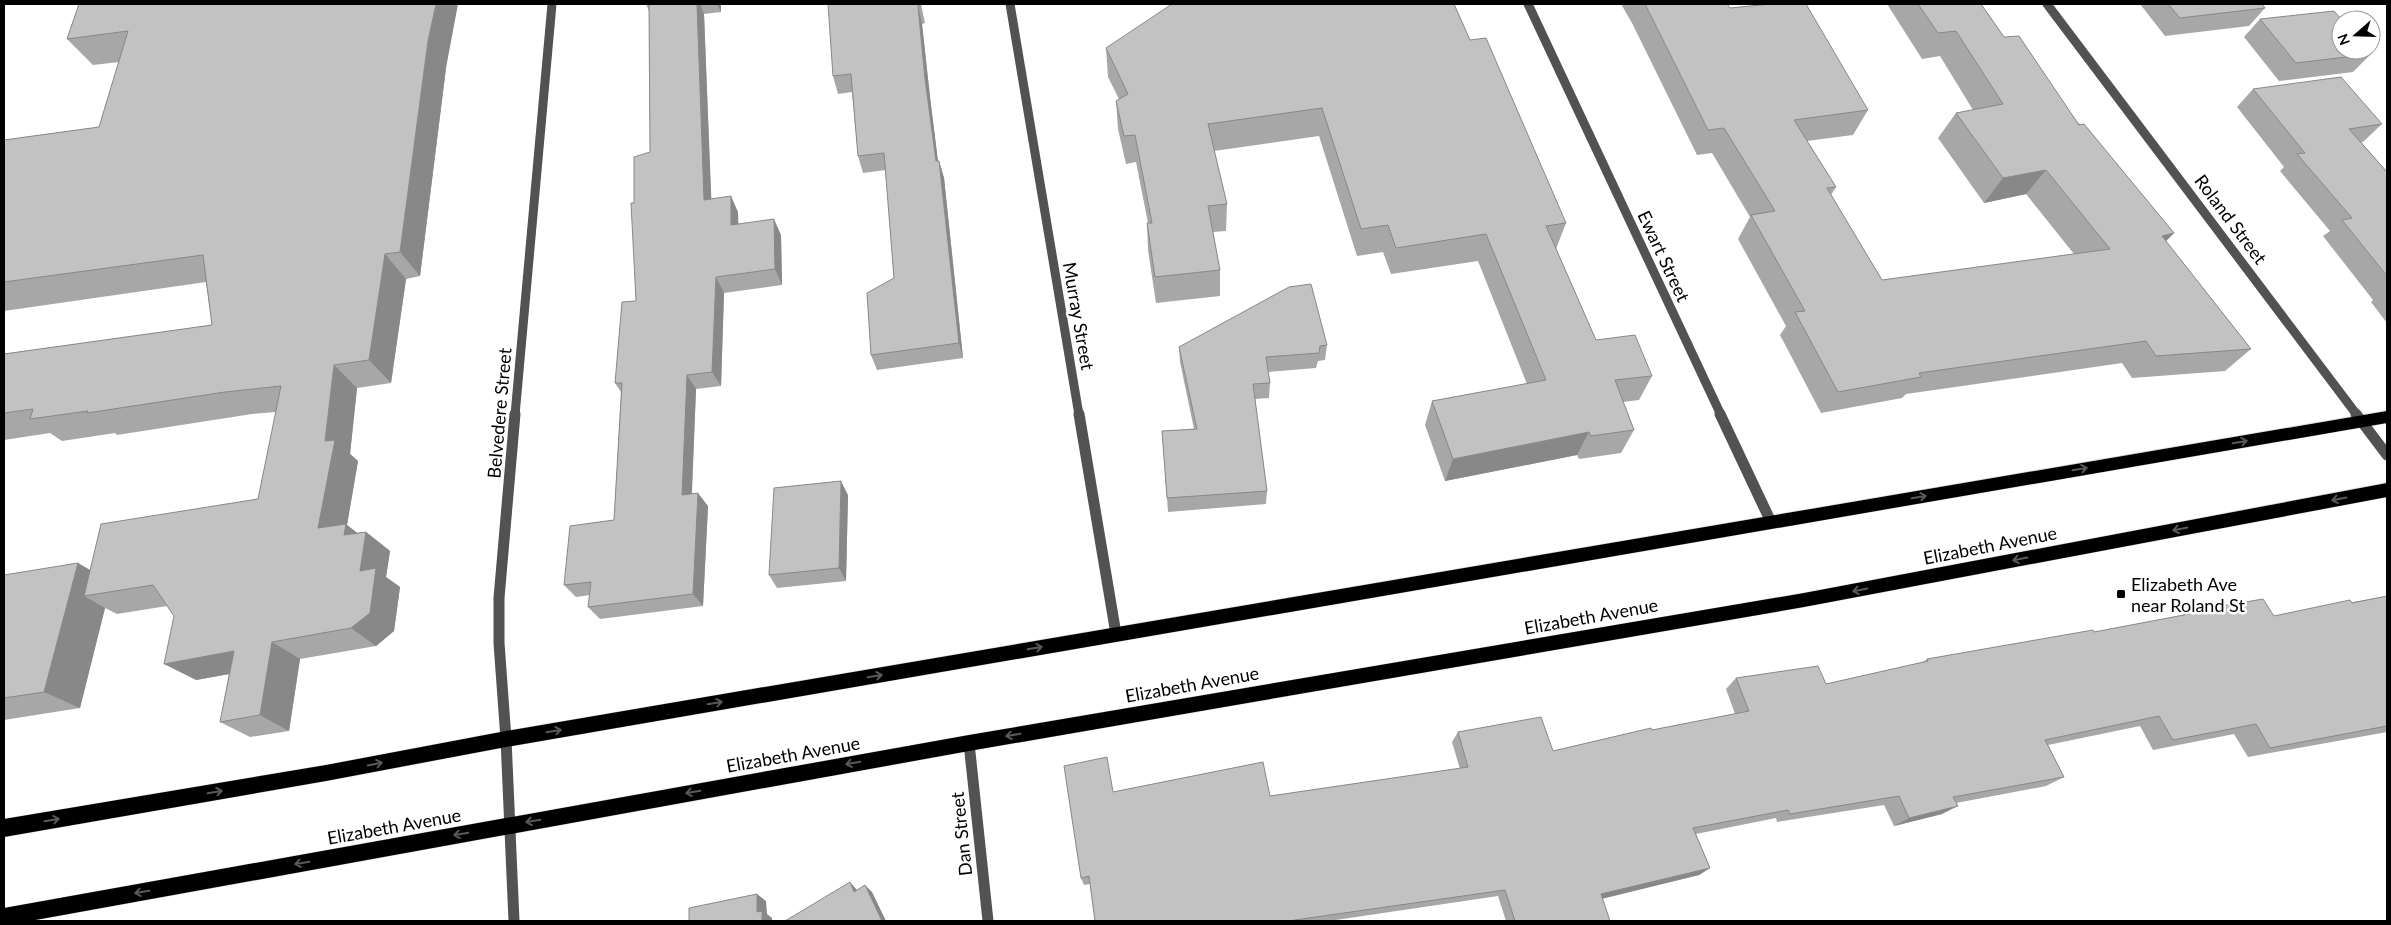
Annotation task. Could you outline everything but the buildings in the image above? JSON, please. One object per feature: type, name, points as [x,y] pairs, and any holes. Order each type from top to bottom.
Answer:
[{"type":"highway","points":[[4,828],[326,773],[506,739],[2387,417]]},
{"type":"highway","name":"Elizabeth Avenue","points":[[4,918],[969,743],[1795,602],[2387,490]]},
{"type":"street","name":"Belvedere Street","points":[[514,921],[506,739],[498,644],[499,598],[552,4]]},
{"type":"street","name":"Murray Street","points":[[1010,4],[1116,634]]},
{"type":"street","name":"Ewart Street","points":[[1528,4],[1771,522]]},
{"type":"street","name":"Roland Street","points":[[2047,4],[2387,455]]},
{"type":"street","name":"Dan Street","points":[[969,743],[988,921]]},
{"type":"place","name":"Elizabeth Ave near Roland St","points":[[2121,594]]}]
